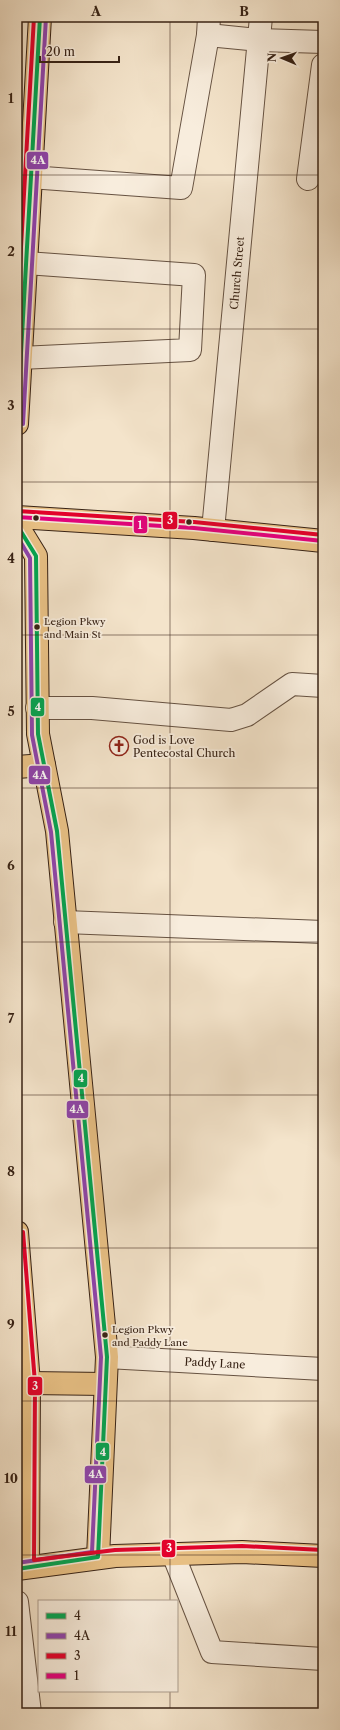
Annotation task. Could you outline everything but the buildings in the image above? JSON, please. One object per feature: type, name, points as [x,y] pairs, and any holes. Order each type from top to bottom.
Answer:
[{"type":"main road","points":[[17,424],[40,17]]},
{"type":"main road","points":[[17,517],[213,530],[323,541]]},
{"type":"main road","points":[[17,525],[36,556],[38,734],[57,831],[107,1357],[98,1557]]},
{"type":"main road","points":[[17,767],[44,765]]},
{"type":"main road","points":[[17,1232],[29,1383],[22,1568],[98,1557],[173,1554],[242,1552],[323,1556]]},
{"type":"main road","points":[[29,1383],[105,1384]]},
{"type":"street","name":"Church Street","points":[[213,530],[261,17]]},
{"type":"street","points":[[30,177],[181,188],[208,26],[259,40],[323,42]]},
{"type":"street","points":[[308,179],[323,65]]},
{"type":"street","points":[[20,358],[190,350],[194,275],[26,263]]},
{"type":"street","points":[[37,708],[92,708],[231,720],[246,715],[292,684],[323,686]]},
{"type":"street","points":[[65,922],[323,932]]},
{"type":"street","name":"Paddy Lane","points":[[107,1357],[323,1369]]},
{"type":"street","points":[[173,1554],[212,1652],[323,1659]]},
{"type":"street","points":[[17,1602],[19,1633],[30,1713]]},
{"type":"transit line","name":"3","points":[[17,318],[34,17]]},
{"type":"transit line","name":"4","points":[[17,424],[40,17]]},
{"type":"transit line","name":"4A","points":[[23,424],[46,17]]},
{"type":"transit line","name":"3","points":[[17,511],[194,522],[323,535]]},
{"type":"transit line","name":"1","points":[[17,517],[194,528],[323,541]]},
{"type":"transit line","name":"4","points":[[17,525],[36,556],[38,734],[57,831],[107,1357],[98,1557],[17,1569]]},
{"type":"transit line","name":"4A","points":[[17,536],[30,558],[32,735],[51,832],[101,1357],[92,1552],[17,1563]]},
{"type":"transit line","name":"3","points":[[23,1232],[35,1383],[34,1560],[115,1550],[242,1546],[323,1550]]},
{"type":"place","name":"Legion Pkwy and Main St","points":[[37,627]]},
{"type":"place","name":"God is Love Pentecostal Church","points":[[119,746]]},
{"type":"place","name":"Legion Pkwy and Paddy Lane","points":[[105,1335]]}]
